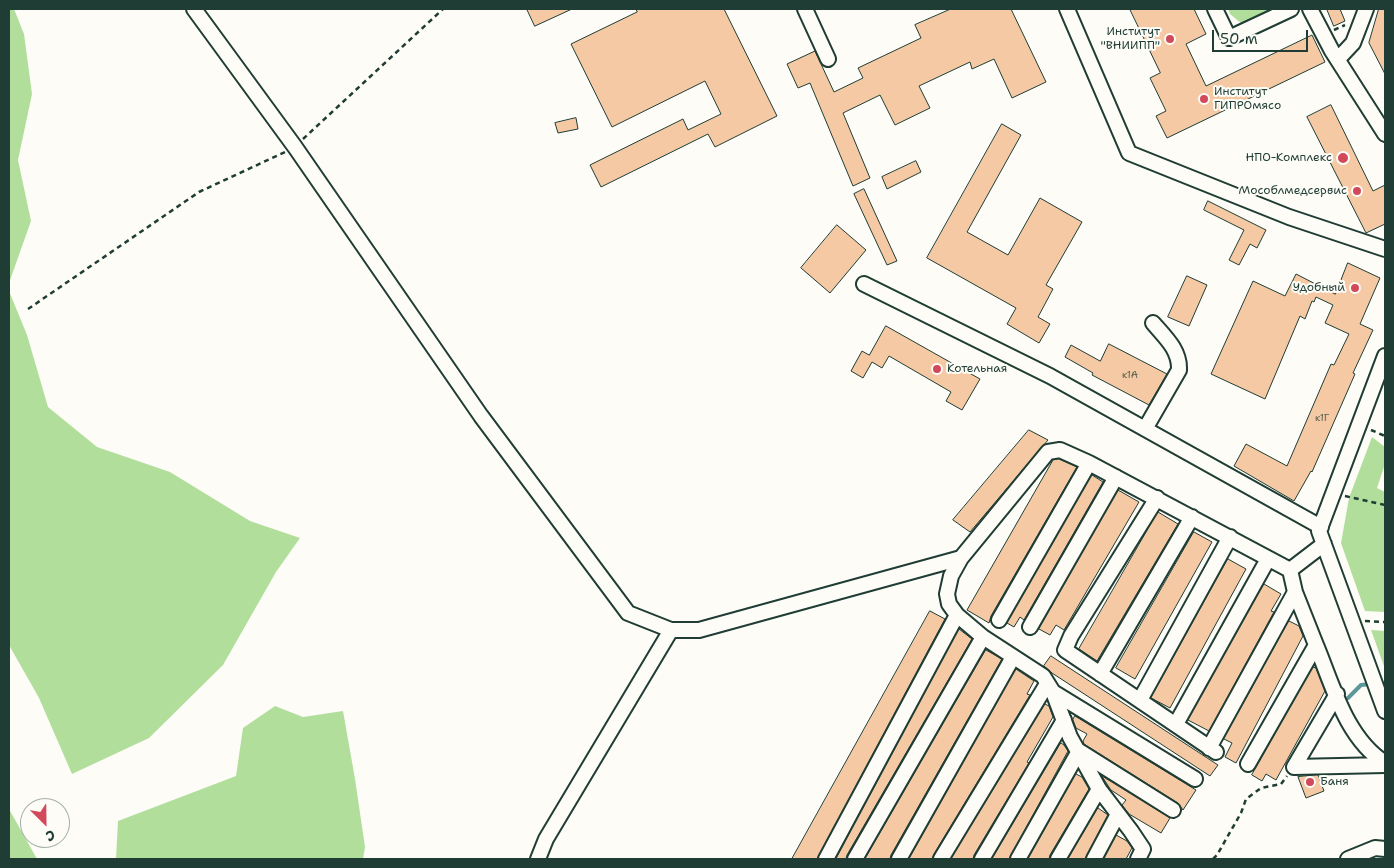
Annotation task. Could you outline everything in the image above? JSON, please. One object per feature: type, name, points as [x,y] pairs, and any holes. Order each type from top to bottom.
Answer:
[{"type":"street","points":[[194,9],[295,147],[481,416],[628,613],[671,630],[700,630],[961,558]]},
{"type":"street","points":[[806,9],[828,59]]},
{"type":"street","points":[[1067,9],[1129,153],[1289,217],[1385,249]]},
{"type":"street","points":[[1215,9],[1229,38],[1291,9]]},
{"type":"street","points":[[1310,9],[1323,34],[1385,134]]},
{"type":"street","points":[[1338,59],[1353,43],[1363,14]]},
{"type":"street","points":[[864,284],[1050,376],[1145,429],[1322,534],[1351,620],[1385,711]]},
{"type":"street","points":[[1145,429],[1179,370],[1180,360],[1176,351],[1153,323]]},
{"type":"street","points":[[1290,570],[1322,534],[1333,494],[1385,356]]},
{"type":"street","points":[[1138,859],[1143,850],[1099,789],[1070,737],[1050,688],[1043,676],[983,637],[957,615],[949,604],[947,594],[951,576],[961,558],[1048,452],[1060,450],[1157,498],[1290,570]]},
{"type":"street","points":[[999,620],[1089,463]]},
{"type":"street","points":[[1030,627],[1116,477]]},
{"type":"street","points":[[1157,498],[1065,650],[1212,750],[1295,592]]},
{"type":"street","points":[[1100,674],[1192,517]]},
{"type":"street","points":[[1140,700],[1230,538]]},
{"type":"street","points":[[1176,724],[1268,559]]},
{"type":"street","points":[[1290,570],[1295,592],[1346,720],[1374,756],[1385,764]]},
{"type":"street","points":[[826,859],[957,615]]},
{"type":"street","points":[[538,859],[546,839],[671,630]]},
{"type":"street","points":[[855,859],[983,637]]},
{"type":"street","points":[[1248,764],[1316,645]]},
{"type":"street","points":[[899,859],[1014,657]]},
{"type":"street","points":[[1050,688],[1195,778]]},
{"type":"street","points":[[941,859],[1050,688]]},
{"type":"street","points":[[1294,767],[1337,694]]},
{"type":"street","points":[[982,859],[1064,720]]},
{"type":"street","points":[[1079,751],[1174,810]]},
{"type":"street","points":[[1018,859],[1079,751]]},
{"type":"street","points":[[1294,767],[1385,764]]},
{"type":"street","points":[[1058,859],[1099,789]]},
{"type":"street","points":[[1094,859],[1118,814]]},
{"type":"street","points":[[1348,859],[1375,848],[1385,850]]},
{"type":"path","points":[[28,309],[199,192],[295,147],[443,9]]},
{"type":"path","points":[[1323,34],[1363,14]]},
{"type":"path","points":[[1333,494],[1385,505]]},
{"type":"path","points":[[1351,620],[1385,622]]},
{"type":"path","points":[[1213,859],[1241,813],[1246,800],[1261,788],[1281,784],[1294,767]]},
{"type":"green space","points":[[9,9],[14,9],[24,34],[32,94],[18,160],[31,221],[9,283]]},
{"type":"green space","points":[[1228,9],[1275,9],[1242,24],[1230,14]]},
{"type":"green space","points":[[9,291],[27,335],[48,407],[97,447],[170,472],[250,521],[300,538],[276,572],[223,665],[149,738],[72,774],[39,698],[9,645]]},
{"type":"green space","points":[[1372,437],[1385,447],[1385,464],[1377,488],[1385,492],[1385,612],[1365,611],[1341,543],[1349,498]]},
{"type":"green space","points":[[1371,630],[1385,631],[1385,669]]},
{"type":"green space","points":[[275,706],[303,717],[343,711],[365,847],[363,859],[116,859],[118,821],[236,776],[243,728]]},
{"type":"green space","points":[[9,809],[20,829],[20,848],[31,848],[37,859],[9,859]]},
{"type":"building","points":[[527,9],[572,9],[535,26]]},
{"type":"building","points":[[636,9],[724,9],[777,116],[715,147],[708,134],[601,187],[590,165],[683,119],[688,130],[721,114],[705,81],[612,127],[571,44],[637,12]]},
{"type":"building","points":[[951,9],[1011,9],[1046,82],[1012,98],[994,59],[972,69],[970,62],[919,86],[930,108],[895,125],[880,95],[843,113],[870,178],[853,186],[810,83],[798,88],[787,64],[815,51],[834,92],[863,78],[858,68],[921,38],[915,25]]},
{"type":"building","name":"Институт ГИПРОмясо","points":[[1130,9],[1194,9],[1206,34],[1186,44],[1206,86],[1312,35],[1325,62],[1167,138],[1156,116],[1166,111],[1150,78],[1160,73]]},
{"type":"building","points":[[1327,9],[1340,9],[1345,21],[1334,26]]},
{"type":"building","points":[[1379,9],[1385,9],[1385,74],[1369,43]]},
{"type":"building","points":[[1331,105],[1373,191],[1385,185],[1385,224],[1366,233],[1307,117]]},
{"type":"building","points":[[576,118],[578,129],[558,133],[555,123]]},
{"type":"building","points":[[1002,124],[1021,135],[967,232],[1008,255],[1040,198],[1082,222],[1046,285],[1053,289],[1038,317],[1050,324],[1039,343],[1007,324],[1016,308],[927,258]]},
{"type":"building","points":[[916,161],[921,172],[887,189],[882,177]]},
{"type":"building","points":[[864,189],[897,261],[887,265],[854,194]]},
{"type":"building","points":[[1208,201],[1266,230],[1257,248],[1250,244],[1239,265],[1229,260],[1244,230],[1204,210]]},
{"type":"building","points":[[837,225],[866,250],[830,293],[801,268]]},
{"type":"building","points":[[1348,263],[1380,278],[1360,324],[1373,330],[1312,472],[1294,501],[1234,466],[1246,444],[1287,466],[1331,364],[1334,365],[1349,334],[1325,323],[1333,305],[1316,297],[1314,302],[1312,301],[1305,319],[1300,316],[1265,399],[1211,374],[1253,281],[1285,296],[1296,274],[1335,294]]},
{"type":"building","points":[[1187,276],[1207,285],[1189,326],[1168,317]]},
{"type":"building","name":"Котельная","points":[[886,326],[980,379],[962,410],[946,401],[951,392],[889,356],[882,368],[872,362],[863,378],[851,371],[862,351],[869,355]]},
{"type":"building","points":[[1109,344],[1167,374],[1149,405],[1092,375],[1093,373],[1065,357],[1071,345],[1100,361]]},
{"type":"building","points":[[1029,430],[1048,440],[970,532],[953,520]]},
{"type":"building","points":[[1059,459],[1077,467],[991,616],[989,623],[967,610],[1053,460]]},
{"type":"building","points":[[1092,475],[1103,482],[1024,620],[1020,617],[1014,627],[1007,623]]},
{"type":"building","points":[[1118,490],[1139,502],[1064,630],[1056,625],[1050,635],[1039,629]]},
{"type":"building","points":[[1158,512],[1178,524],[1097,661],[1079,649]]},
{"type":"building","points":[[1194,532],[1212,542],[1135,679],[1116,668]]},
{"type":"building","points":[[1228,559],[1246,569],[1170,708],[1151,698]]},
{"type":"building","points":[[1264,584],[1281,594],[1271,611],[1274,612],[1209,731],[1188,720]]},
{"type":"building","points":[[930,611],[945,619],[817,859],[792,859]]},
{"type":"building","points":[[1289,621],[1299,626],[1303,636],[1236,763],[1225,757],[1232,743],[1224,739]]},
{"type":"building","points":[[959,629],[972,639],[846,859],[836,859]]},
{"type":"building","points":[[986,650],[1002,659],[890,859],[865,859]]},
{"type":"building","points":[[1051,656],[1218,765],[1210,776],[1052,673],[1044,666]]},
{"type":"building","points":[[1313,667],[1316,668],[1325,691],[1276,780],[1266,774],[1262,781],[1252,775]]},
{"type":"building","points":[[1016,669],[1034,681],[1027,694],[1030,695],[932,859],[909,859]]},
{"type":"building","points":[[1045,704],[1049,706],[1053,717],[1027,762],[1029,763],[973,859],[951,859]]},
{"type":"building","points":[[1075,716],[1196,790],[1183,810],[1178,803],[1084,744],[1083,741],[1087,734],[1076,728],[1073,720]]},
{"type":"building","points":[[1061,743],[1068,751],[1009,859],[992,859]]},
{"type":"building","points":[[1076,774],[1082,777],[1089,789],[1049,859],[1028,859]]},
{"type":"building","name":"Баня","points":[[1318,775],[1324,791],[1306,798],[1298,777]]},
{"type":"building","points":[[1102,776],[1170,818],[1161,833],[1129,814],[1122,805],[1126,800],[1111,790]]},
{"type":"building","points":[[1098,808],[1108,815],[1085,859],[1068,859]]},
{"type":"building","points":[[1116,835],[1127,841],[1132,848],[1126,859],[1104,859]]},
{"type":"waterway","points":[[1348,698],[1361,685],[1371,684]]},
{"type":"place","name":"Институт \"ВНИИПП\"","points":[[1170,39]]},
{"type":"place","name":"Институт ГИПРОмясо","points":[[1204,99]]},
{"type":"place","name":"НПО-Комплекс","points":[[1343,158]]},
{"type":"place","name":"Мособлмедсервис","points":[[1357,191]]},
{"type":"place","name":"Удобный","points":[[1355,288]]},
{"type":"place","name":"Котельная","points":[[937,369]]},
{"type":"place","name":"Баня","points":[[1310,782]]}]
